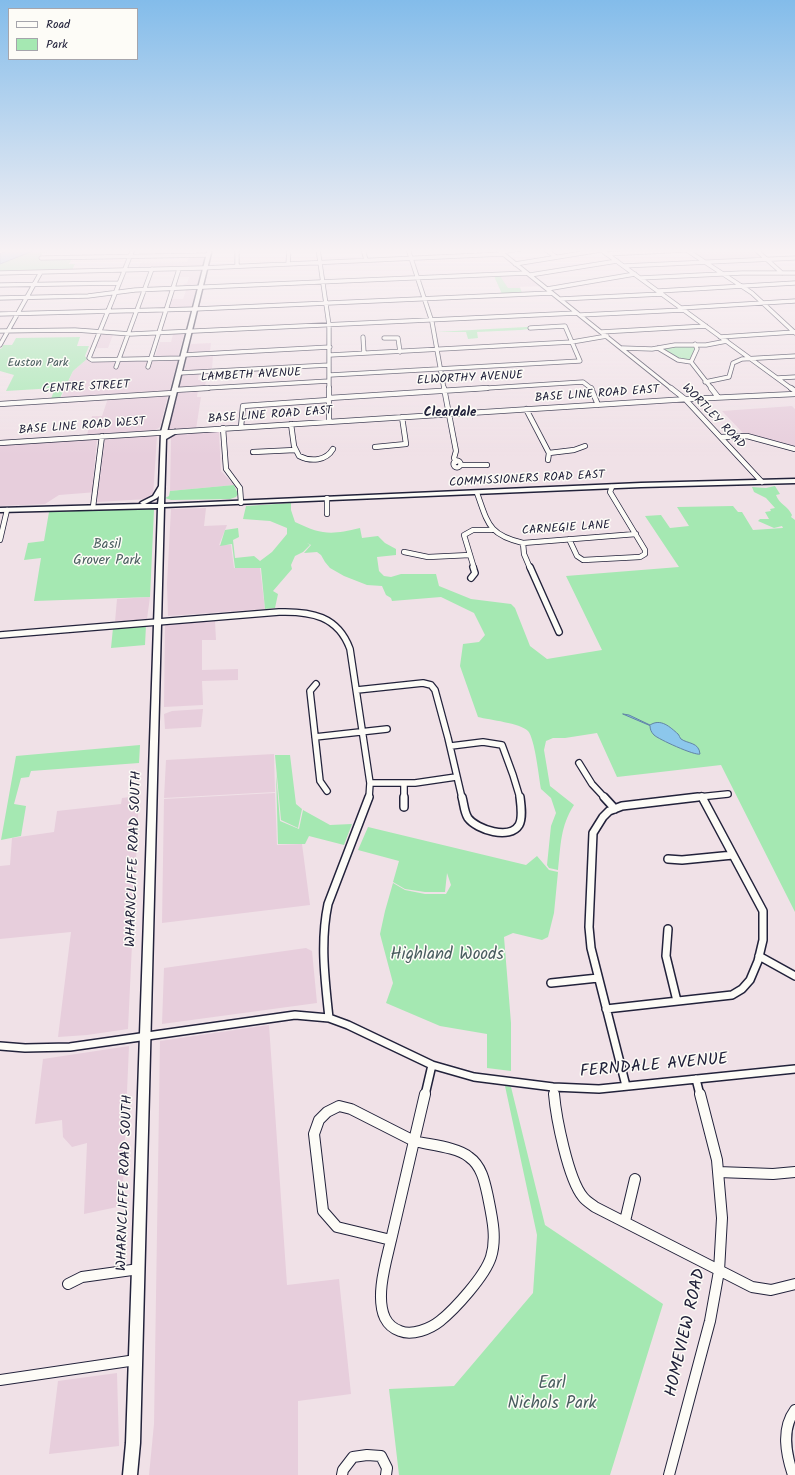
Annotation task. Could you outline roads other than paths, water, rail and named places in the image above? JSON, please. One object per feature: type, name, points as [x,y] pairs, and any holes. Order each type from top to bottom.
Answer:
[{"type":"main road","name":"WHARNCLIFFE ROAD SOUTH","points":[[130,1475],[134,1443],[157,622],[164,435],[193,318]]},
{"type":"main road","points":[[164,435],[175,432]]},
{"type":"main road","name":"COMMISSIONERS ROAD EAST","points":[[161,504],[477,494],[795,481]]},
{"type":"main road","points":[[144,503],[155,497],[162,486]]},
{"type":"main road","points":[[133,505],[144,503],[161,504]]},
{"type":"main road","points":[[3,510],[161,504]]},
{"type":"street","points":[[0,345],[16,318]]},
{"type":"street","points":[[104,318],[89,358],[98,360],[151,359],[330,347]]},
{"type":"street","points":[[116,367],[134,318]]},
{"type":"street","points":[[148,367],[164,318]]},
{"type":"street","points":[[328,318],[330,347],[329,422]]},
{"type":"street","points":[[0,331],[75,330],[129,334],[485,318]]},
{"type":"street","name":"WORTLEY ROAD","points":[[584,318],[685,399],[762,482]]},
{"type":"street","points":[[694,318],[795,392]]},
{"type":"street","points":[[780,318],[795,332]]},
{"type":"street","points":[[432,320],[456,451],[454,458],[456,462],[452,464],[458,467],[461,465],[487,466]]},
{"type":"street","points":[[330,375],[580,361],[564,326],[530,328]]},
{"type":"street","points":[[601,332],[706,326]]},
{"type":"street","points":[[720,336],[795,332]]},
{"type":"street","points":[[330,355],[572,342],[607,336]]},
{"type":"street","points":[[363,337],[364,353]]},
{"type":"street","points":[[384,338],[398,338],[400,352]]},
{"type":"street","points":[[622,348],[658,348],[675,345],[714,344],[727,341]]},
{"type":"street","points":[[691,362],[697,349],[695,344]]},
{"type":"street","points":[[658,348],[678,360],[691,362],[718,398]]},
{"type":"street","points":[[706,382],[729,377],[733,364],[742,359],[795,356]]},
{"type":"street","points":[[178,373],[329,365]]},
{"type":"street","points":[[777,378],[795,377]]},
{"type":"street","name":"LAMBETH AVENUE","points":[[174,391],[329,381]]},
{"type":"street","name":"ELWORTHY AVENUE","points":[[241,427],[243,406],[583,382],[588,383],[591,386],[598,405]]},
{"type":"street","name":"CENTRE STREET","points":[[0,404],[174,391]]},
{"type":"street","name":"BASE LINE ROAD EAST","points":[[175,432],[795,392]]},
{"type":"street","points":[[526,409],[549,453],[548,460]]},
{"type":"street","points":[[375,447],[406,444],[402,417]]},
{"type":"street","points":[[291,424],[295,450],[298,457],[306,460],[325,459],[332,454],[333,449]]},
{"type":"street","points":[[223,428],[226,469],[240,488],[241,501]]},
{"type":"street","name":"BASE LINE ROAD WEST","points":[[0,443],[102,436],[164,435]]},
{"type":"street","points":[[93,507],[102,436]]},
{"type":"street","points":[[721,437],[747,436],[785,447],[795,448]]},
{"type":"street","points":[[549,453],[574,450],[585,446]]},
{"type":"street","points":[[253,452],[295,450]]},
{"type":"street","points":[[568,539],[577,556],[583,560],[640,557],[645,554],[645,550],[611,489]]},
{"type":"street","points":[[471,578],[475,573],[464,535],[472,530],[492,530],[477,494]]},
{"type":"street","points":[[327,498],[327,514]]},
{"type":"street","points":[[0,540],[3,510]]},
{"type":"street","name":"CARNEGIE LANE","points":[[492,530],[504,539],[523,543],[636,534]]},
{"type":"street","points":[[523,543],[524,554],[559,632]]},
{"type":"street","points":[[404,552],[413,556],[429,557],[470,554]]},
{"type":"street","points":[[0,636],[157,622],[295,612],[318,616],[334,624],[344,635],[350,649],[370,783],[369,798],[324,918],[322,941],[329,1018]]},
{"type":"street","points":[[357,690],[423,683],[431,685],[435,690],[451,746],[456,776],[466,814],[475,825],[480,828],[510,833],[519,827],[522,818],[521,805],[506,753],[502,745],[485,741],[451,746]]},
{"type":"street","points":[[316,684],[310,692],[320,781],[327,792]]},
{"type":"street","points":[[315,737],[387,729]]},
{"type":"street","points":[[579,763],[592,784],[615,809]]},
{"type":"street","points":[[370,783],[404,783],[456,776]]},
{"type":"street","points":[[404,783],[404,807]]},
{"type":"street","points":[[626,1086],[591,948],[589,927],[593,833],[609,811],[622,806],[728,794]]},
{"type":"street","points":[[606,1009],[732,995],[745,986],[753,974],[760,956],[764,934],[763,911],[701,796]]},
{"type":"street","points":[[668,859],[682,860],[733,855]]},
{"type":"street","points":[[668,929],[666,939],[666,959],[677,1001]]},
{"type":"street","points":[[760,956],[795,976]]},
{"type":"street","points":[[551,983],[598,978]]},
{"type":"street","name":"FERNDALE AVENUE","points":[[0,1046],[25,1048],[70,1047],[295,1015],[329,1018],[348,1025],[432,1065],[474,1076],[553,1088],[600,1089],[795,1069]]},
{"type":"street","points":[[391,1240],[337,1227],[323,1211],[314,1134],[319,1120],[327,1112],[339,1106],[351,1109],[414,1141],[458,1151],[470,1157],[483,1175],[492,1216],[494,1238],[491,1257],[484,1272],[453,1309],[439,1322],[423,1330],[407,1334],[394,1329],[385,1318],[381,1296],[382,1283],[391,1240],[414,1141],[432,1065]]},
{"type":"street","name":"HOMEVIEW ROAD","points":[[670,1475],[710,1321],[719,1271],[722,1218],[717,1160],[696,1079]]},
{"type":"street","points":[[553,1088],[556,1117],[574,1181],[583,1197],[595,1207],[752,1287],[771,1290],[795,1284]]},
{"type":"street","points":[[718,1172],[773,1174],[795,1172]]},
{"type":"street","points":[[625,1221],[635,1179]]},
{"type":"street","points":[[68,1284],[82,1277],[139,1269]]},
{"type":"street","points":[[0,1380],[136,1360]]},
{"type":"street","points":[[792,1475],[788,1465],[786,1439],[790,1414],[795,1410]]},
{"type":"street","points":[[342,1475],[343,1470],[353,1457],[367,1455],[381,1456],[386,1465],[386,1475]]},
{"type":"water","points":[[623,714],[629,715],[650,725],[658,722],[665,724],[678,734],[681,739],[698,747],[700,754],[684,750],[662,740],[653,734],[650,726]]},
{"type":"district","name":"Cleardale","points":[[450,414]]},
{"type":"park label","name":"Euston Park","points":[[38,364]]},
{"type":"park label","name":"Basil Grover Park","points":[[107,554]]},
{"type":"park label","name":"Highland Woods","points":[[447,956]]},
{"type":"park label","name":"Earl Nichols Park","points":[[552,1395]]}]
